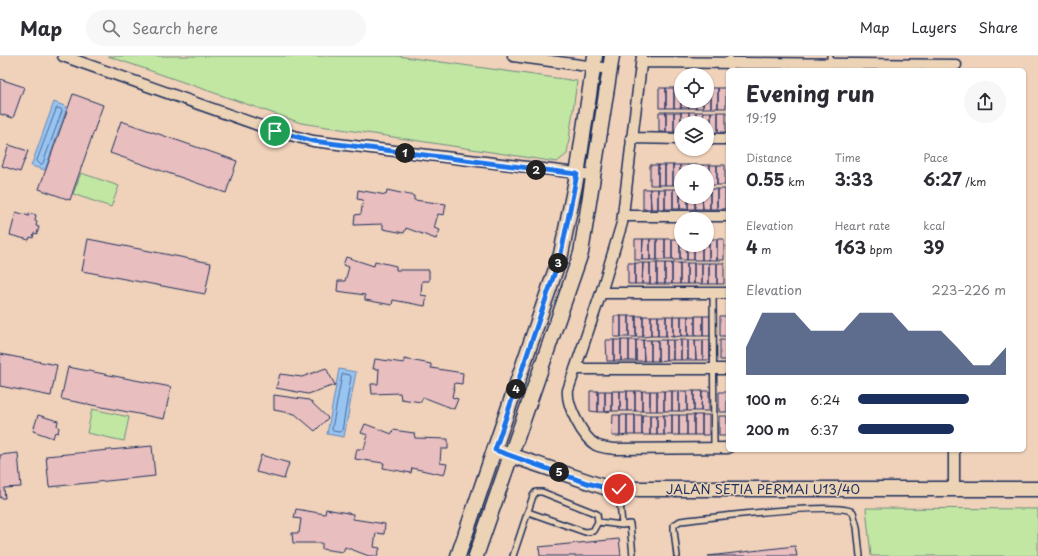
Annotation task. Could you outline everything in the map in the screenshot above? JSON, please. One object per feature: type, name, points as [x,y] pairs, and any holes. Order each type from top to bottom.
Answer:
[{"type":"street","points":[[63,56],[301,139],[417,155],[593,175]]},
{"type":"street","points":[[476,556],[581,253],[611,62],[513,56]]},
{"type":"street","points":[[726,448],[603,448],[595,445],[586,436],[568,401],[568,390],[601,293],[623,216],[631,138],[642,59],[730,63],[956,64]]},
{"type":"street","points":[[458,556],[561,254],[577,174],[594,61]]},
{"type":"street","points":[[631,138],[674,139]]},
{"type":"street","points":[[714,139],[726,139]]},
{"type":"street","points":[[623,216],[726,216]]},
{"type":"street","points":[[601,293],[726,293]]},
{"type":"street","points":[[575,368],[726,369]]},
{"type":"street","name":"JALAN SETIA PERMAI U13/40","points":[[495,450],[587,483],[610,489],[1038,489]]},
{"type":"street","points":[[954,452],[954,489]]},
{"type":"lane","points":[[713,293],[714,448]]},
{"type":"lane","points":[[619,489],[622,525]]},
{"type":"lane","points":[[513,556],[533,496],[536,492],[542,492],[597,514],[598,522],[593,531],[585,532],[528,512]]},
{"type":"lane","points":[[677,556],[674,525],[680,521],[810,508],[845,508],[854,512],[860,556]]},
{"type":"lane","points":[[598,522],[622,525],[630,524],[633,556]]},
{"type":"green space","points":[[108,56],[398,56],[577,81],[567,154],[557,162],[301,123]]},
{"type":"green space","points":[[81,173],[119,186],[111,207],[73,194]]},
{"type":"green space","points":[[92,409],[129,417],[124,441],[87,433]]},
{"type":"green space","points":[[866,508],[1038,509],[1038,556],[871,556]]},
{"type":"water","points":[[54,102],[67,107],[45,170],[31,166]]},
{"type":"water","points":[[339,369],[356,372],[344,437],[327,434]]},
{"type":"building","points":[[0,79],[24,87],[13,118],[0,114]]},
{"type":"building","points":[[659,88],[666,88],[666,108],[659,108]]},
{"type":"building","points":[[666,88],[674,88],[674,108],[666,108]]},
{"type":"building","points":[[714,88],[718,88],[718,108],[714,108]]},
{"type":"building","points":[[718,88],[726,88],[726,108],[718,108]]},
{"type":"building","points":[[73,94],[103,105],[70,200],[39,189]]},
{"type":"building","points":[[659,112],[666,112],[666,132],[659,132]]},
{"type":"building","points":[[666,112],[674,112],[674,132],[666,132]]},
{"type":"building","points":[[674,112],[681,112],[681,116],[674,116]]},
{"type":"building","points":[[681,112],[689,112],[689,116],[681,116]]},
{"type":"building","points":[[689,112],[696,112],[696,116],[689,116]]},
{"type":"building","points":[[696,112],[703,112],[703,116],[696,116]]},
{"type":"building","points":[[703,112],[711,112],[711,116],[703,116]]},
{"type":"building","points":[[711,112],[718,112],[718,132],[714,132],[714,116],[711,116]]},
{"type":"building","points":[[718,112],[726,112],[726,132],[718,132]]},
{"type":"building","points":[[121,121],[237,161],[226,193],[110,153]]},
{"type":"building","points":[[9,145],[28,151],[20,172],[2,166]]},
{"type":"building","points":[[650,165],[658,165],[658,185],[650,185]]},
{"type":"building","points":[[658,165],[665,165],[665,185],[658,185]]},
{"type":"building","points":[[665,165],[673,165],[673,185],[665,185]]},
{"type":"building","points":[[673,165],[674,165],[674,185]]},
{"type":"building","points":[[714,165],[717,165],[717,185],[714,185]]},
{"type":"building","points":[[717,165],[725,165],[725,185],[717,185]]},
{"type":"building","points":[[643,189],[650,189],[651,209],[643,209]]},
{"type":"building","points":[[650,189],[658,189],[658,209],[651,209]]},
{"type":"building","points":[[658,189],[665,189],[665,209],[658,209]]},
{"type":"building","points":[[665,189],[673,189],[673,209],[665,209]]},
{"type":"building","points":[[674,189],[674,204],[680,204],[680,209],[673,209]]},
{"type":"building","points":[[714,189],[717,189],[717,209],[710,209],[710,204],[714,204]]},
{"type":"building","points":[[717,189],[725,189],[725,209],[717,209]]},
{"type":"building","points":[[358,190],[386,195],[387,190],[414,196],[414,200],[446,204],[444,215],[438,214],[434,228],[440,230],[436,239],[406,228],[404,233],[383,229],[383,224],[354,225],[355,215],[361,214],[363,200],[357,199]]},
{"type":"building","points":[[680,204],[688,204],[688,209],[680,209]]},
{"type":"building","points":[[688,204],[695,204],[695,209],[688,209]]},
{"type":"building","points":[[695,204],[703,204],[703,209],[695,209]]},
{"type":"building","points":[[703,204],[710,204],[710,209],[703,209]]},
{"type":"building","points":[[16,212],[29,216],[29,213],[36,215],[36,226],[39,227],[37,234],[34,233],[33,238],[30,237],[29,240],[10,235]]},
{"type":"building","points":[[88,239],[211,263],[205,294],[82,271]]},
{"type":"building","points":[[635,239],[643,239],[642,260],[635,260]]},
{"type":"building","points":[[643,239],[650,239],[650,260],[642,260]]},
{"type":"building","points":[[650,239],[657,239],[657,260],[650,260]]},
{"type":"building","points":[[657,239],[665,239],[665,260],[657,260]]},
{"type":"building","points":[[665,239],[672,239],[672,260],[665,260]]},
{"type":"building","points":[[672,239],[674,239],[674,252],[680,252],[680,260],[672,260]]},
{"type":"building","points":[[714,239],[717,239],[717,260],[709,260],[709,252],[714,252]]},
{"type":"building","points":[[717,239],[724,239],[724,260],[717,260]]},
{"type":"building","points":[[680,252],[687,252],[687,260],[680,260]]},
{"type":"building","points":[[687,252],[694,252],[694,260],[687,260]]},
{"type":"building","points":[[694,252],[702,252],[702,260],[694,260]]},
{"type":"building","points":[[702,252],[709,252],[709,260],[702,260]]},
{"type":"building","points":[[346,257],[374,266],[375,261],[396,266],[396,270],[429,270],[429,281],[422,281],[421,295],[427,296],[425,306],[393,300],[392,305],[365,300],[365,295],[337,291],[338,281],[345,281],[349,267],[343,265]]},
{"type":"building","points":[[628,263],[635,263],[635,284],[628,284]]},
{"type":"building","points":[[635,263],[643,263],[642,284],[635,284]]},
{"type":"building","points":[[643,263],[650,263],[650,284],[642,284]]},
{"type":"building","points":[[650,263],[657,263],[657,284],[650,284]]},
{"type":"building","points":[[657,263],[665,263],[665,284],[657,284]]},
{"type":"building","points":[[665,263],[672,263],[672,284],[665,284]]},
{"type":"building","points":[[672,263],[680,263],[680,284],[672,284]]},
{"type":"building","points":[[680,263],[687,263],[687,284],[680,284]]},
{"type":"building","points":[[687,263],[694,263],[694,284],[687,284]]},
{"type":"building","points":[[694,263],[702,263],[702,284],[694,284]]},
{"type":"building","points":[[702,263],[709,263],[709,284],[702,284]]},
{"type":"building","points":[[709,263],[717,263],[717,284],[709,284]]},
{"type":"building","points":[[717,263],[724,263],[724,284],[717,284]]},
{"type":"building","points":[[614,316],[621,316],[621,337],[614,337]]},
{"type":"building","points":[[621,316],[629,316],[629,337],[621,337]]},
{"type":"building","points":[[629,316],[636,316],[636,337],[629,337]]},
{"type":"building","points":[[636,316],[643,316],[643,337],[636,337]]},
{"type":"building","points":[[643,316],[651,316],[651,336],[643,337]]},
{"type":"building","points":[[651,316],[658,316],[658,336],[651,336]]},
{"type":"building","points":[[658,316],[666,316],[666,336],[658,336]]},
{"type":"building","points":[[666,316],[673,316],[673,337],[666,336]]},
{"type":"building","points":[[673,316],[681,316],[681,336],[673,337]]},
{"type":"building","points":[[681,316],[688,316],[688,336],[681,336]]},
{"type":"building","points":[[688,316],[695,316],[695,336],[688,336]]},
{"type":"building","points":[[695,316],[703,316],[703,336],[695,336]]},
{"type":"building","points":[[703,316],[710,316],[710,336],[703,336]]},
{"type":"building","points":[[720,316],[726,316],[726,336],[720,336]]},
{"type":"building","points":[[606,340],[614,340],[614,361],[607,361]]},
{"type":"building","points":[[614,340],[621,340],[621,361],[614,361]]},
{"type":"building","points":[[621,340],[629,340],[629,361],[621,361]]},
{"type":"building","points":[[629,340],[636,340],[636,361],[629,361]]},
{"type":"building","points":[[636,340],[643,340],[644,361],[636,361]]},
{"type":"building","points":[[643,340],[651,340],[651,361],[644,361]]},
{"type":"building","points":[[651,340],[658,340],[658,361],[651,361]]},
{"type":"building","points":[[658,340],[666,340],[666,360],[658,361]]},
{"type":"building","points":[[666,340],[673,340],[673,360],[666,360]]},
{"type":"building","points":[[673,340],[681,340],[681,360],[673,360]]},
{"type":"building","points":[[681,340],[688,340],[688,360],[681,360]]},
{"type":"building","points":[[688,340],[695,340],[696,360],[688,360]]},
{"type":"building","points":[[695,340],[703,340],[703,360],[696,360]]},
{"type":"building","points":[[703,340],[710,340],[710,360],[703,360]]},
{"type":"building","points":[[720,340],[726,340],[726,360],[720,360]]},
{"type":"building","points":[[0,354],[57,365],[51,396],[0,386]]},
{"type":"building","points":[[375,359],[404,363],[404,359],[431,364],[431,368],[463,373],[462,384],[455,383],[452,397],[458,399],[454,409],[423,397],[421,402],[401,399],[400,393],[372,394],[371,384],[378,384],[379,369],[373,369]]},
{"type":"building","points":[[68,367],[171,387],[164,419],[61,399]]},
{"type":"building","points":[[326,368],[335,385],[308,394],[276,388],[280,374],[302,377]]},
{"type":"building","points":[[590,391],[598,391],[598,412],[590,411]]},
{"type":"building","points":[[598,391],[605,391],[605,412],[598,412]]},
{"type":"building","points":[[605,391],[612,391],[612,411],[605,412]]},
{"type":"building","points":[[612,391],[620,391],[620,411],[612,411]]},
{"type":"building","points":[[620,391],[627,391],[627,411],[620,411]]},
{"type":"building","points":[[627,391],[635,391],[635,411],[627,411]]},
{"type":"building","points":[[635,391],[642,391],[642,411],[635,411]]},
{"type":"building","points":[[642,391],[650,391],[650,411],[642,411]]},
{"type":"building","points":[[650,391],[657,391],[657,411],[650,411]]},
{"type":"building","points":[[657,391],[664,391],[664,411],[657,411]]},
{"type":"building","points":[[664,391],[672,391],[672,411],[664,411]]},
{"type":"building","points":[[672,391],[679,391],[679,411],[672,411]]},
{"type":"building","points":[[679,391],[687,391],[687,411],[679,411]]},
{"type":"building","points":[[687,391],[694,391],[694,411],[687,411]]},
{"type":"building","points":[[694,391],[702,391],[701,411],[694,411]]},
{"type":"building","points":[[702,391],[709,391],[709,411],[701,411]]},
{"type":"building","points":[[719,392],[726,392],[726,412],[719,412]]},
{"type":"building","points":[[274,395],[309,400],[328,418],[315,431],[295,414],[274,410]]},
{"type":"building","points":[[38,415],[58,421],[58,433],[55,432],[53,438],[33,431]]},
{"type":"building","points":[[613,415],[620,415],[620,436],[612,436]]},
{"type":"building","points":[[620,415],[627,415],[627,435],[620,436]]},
{"type":"building","points":[[627,415],[635,415],[635,435],[627,435]]},
{"type":"building","points":[[635,415],[642,415],[642,435],[635,435]]},
{"type":"building","points":[[642,415],[650,415],[650,435],[642,435]]},
{"type":"building","points":[[650,415],[657,415],[657,435],[650,435]]},
{"type":"building","points":[[657,415],[664,415],[664,435],[657,435]]},
{"type":"building","points":[[664,415],[672,415],[672,435],[664,435]]},
{"type":"building","points":[[672,415],[679,415],[679,435],[672,435]]},
{"type":"building","points":[[679,415],[687,415],[687,435],[679,435]]},
{"type":"building","points":[[687,415],[694,415],[694,435],[687,435]]},
{"type":"building","points":[[694,415],[702,415],[702,435],[694,435]]},
{"type":"building","points":[[702,415],[709,415],[709,435],[702,435]]},
{"type":"building","points":[[719,416],[726,416],[726,436],[719,436]]},
{"type":"building","points":[[365,424],[392,434],[393,430],[414,433],[415,438],[448,439],[448,449],[441,449],[440,463],[447,464],[444,475],[412,468],[411,473],[383,468],[384,463],[355,459],[357,449],[364,449],[368,435],[361,433]]},
{"type":"building","points":[[152,446],[155,476],[49,487],[46,456]]},
{"type":"building","points":[[18,453],[21,487],[4,488],[5,498],[0,498],[0,455]]},
{"type":"building","points":[[261,455],[289,463],[284,479],[256,472]]},
{"type":"building","points":[[296,509],[325,514],[326,509],[353,514],[353,519],[385,524],[384,534],[376,533],[374,547],[380,548],[377,556],[369,556],[345,547],[343,552],[322,549],[322,543],[293,543],[292,533],[299,533],[301,519],[294,518]]},
{"type":"building","points":[[619,539],[621,556],[540,556],[539,547]]},
{"type":"building","points":[[795,546],[797,556],[708,556]]},
{"type":"route","points":[[275,131],[313,141],[577,174],[561,254],[495,450],[587,483],[610,489],[619,489]]}]
